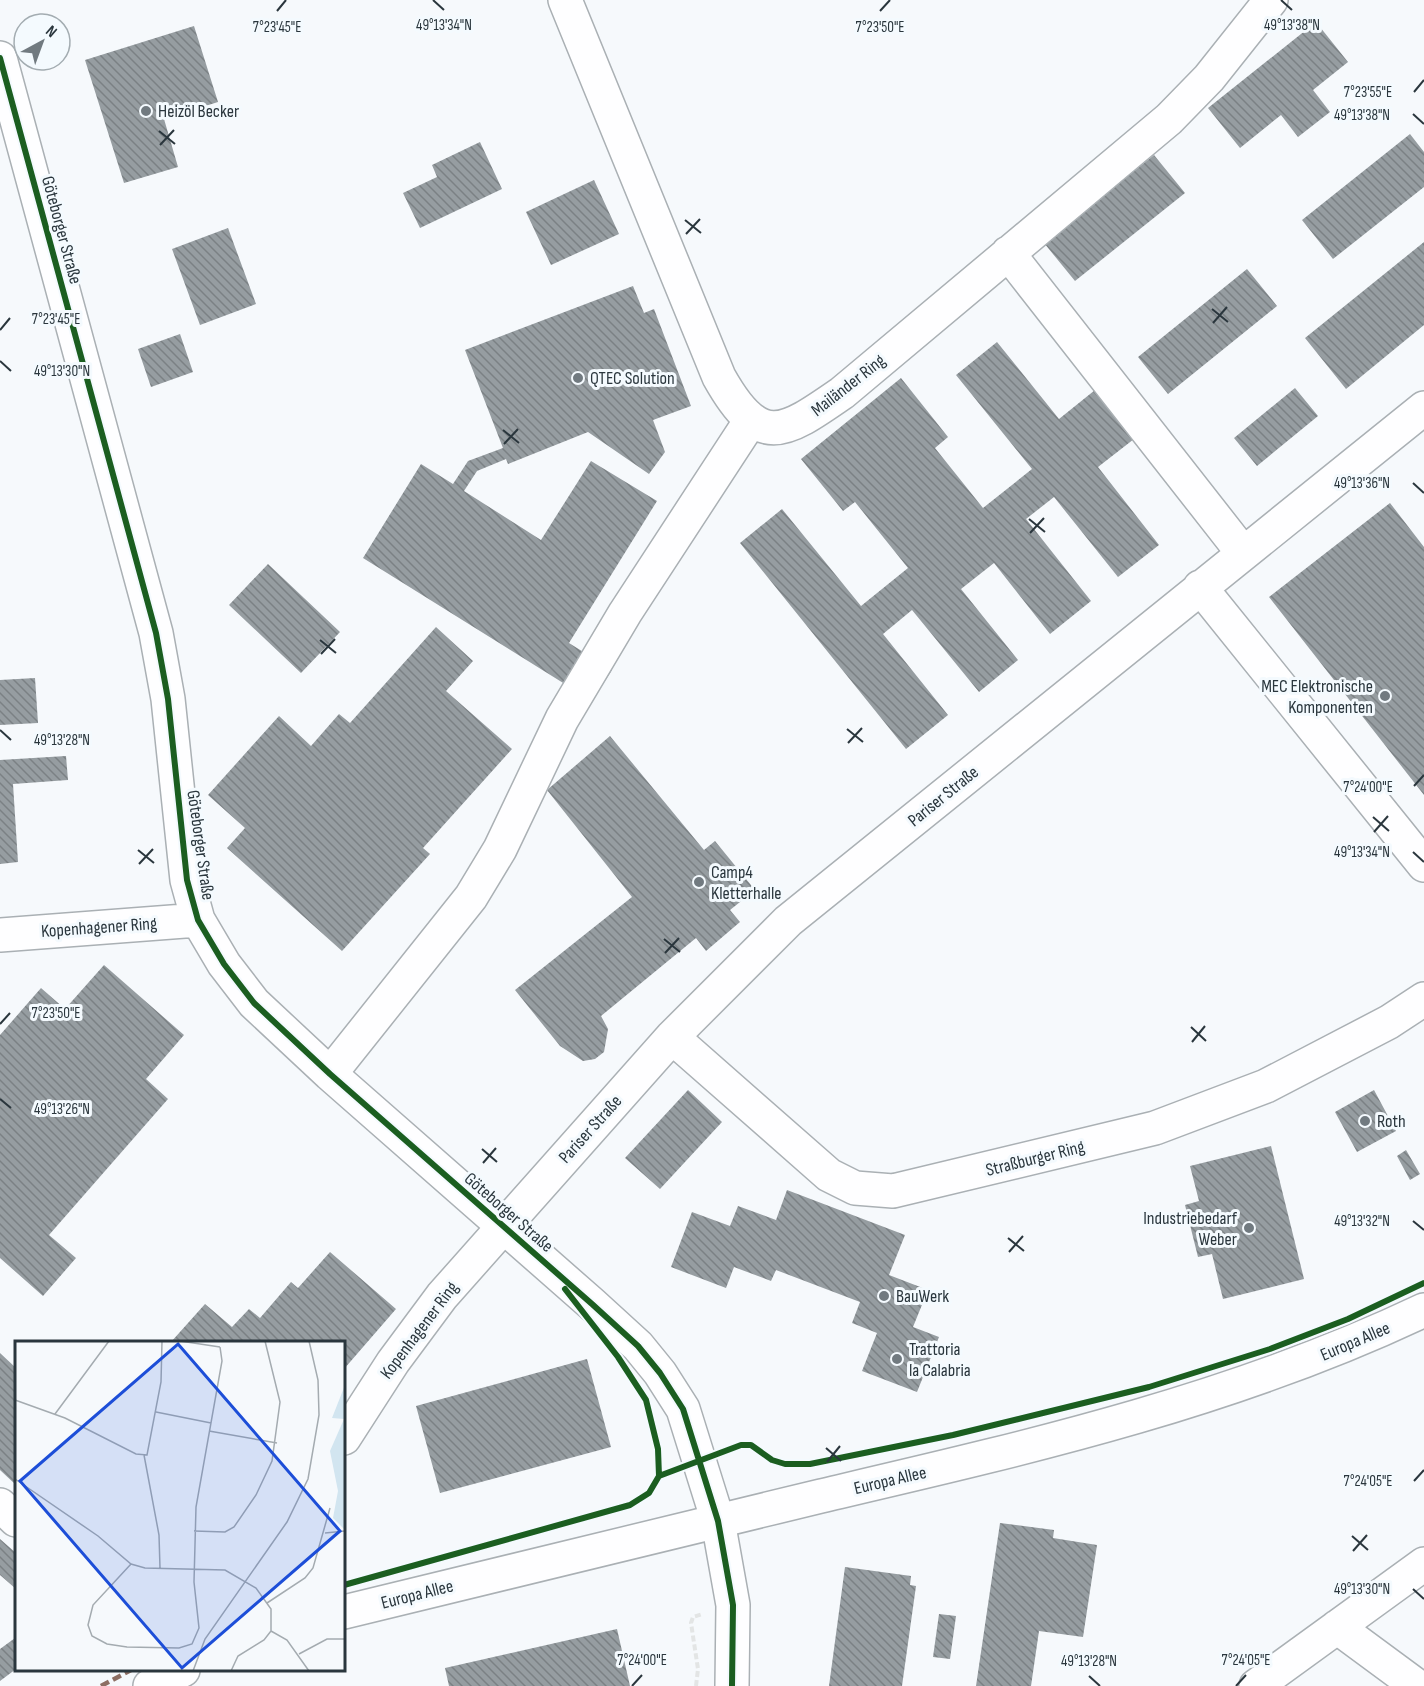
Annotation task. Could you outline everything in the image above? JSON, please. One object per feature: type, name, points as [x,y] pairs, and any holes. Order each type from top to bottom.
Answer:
[{"type":"street","points":[[330,1074],[471,897],[500,849],[562,719],[625,612],[751,420],[733,402],[719,377],[566,0]]},
{"type":"street","name":"Mailänder Ring","points":[[751,420],[771,429],[800,422],[842,393],[1169,119],[1209,78],[1271,0]]},
{"type":"street","name":"Göteborger Straße","points":[[0,58],[156,633],[168,699],[187,880],[198,920],[224,964],[254,1003],[330,1074],[638,1346],[660,1373],[683,1410],[718,1521],[733,1605],[732,1686]]},
{"type":"street","points":[[1008,254],[1243,553]]},
{"type":"street","name":"Pariser Straße","points":[[502,1227],[672,1037],[788,921],[1424,408]]},
{"type":"street","points":[[1200,587],[1424,865]]},
{"type":"street","name":"Kopenhagener Ring","points":[[0,935],[198,920]]},
{"type":"street","name":"Straßburger Ring","points":[[672,1037],[829,1175],[855,1188],[893,1191],[1155,1128],[1266,1086],[1389,1022],[1424,999]]},
{"type":"street","name":"Kopenhagener Ring","points":[[345,1436],[393,1362],[442,1296],[502,1227]]},
{"type":"street","name":"Europa Allee","points":[[345,1612],[991,1457],[1191,1402],[1364,1339],[1424,1310]]},
{"type":"street","points":[[0,1505],[15,1519]]},
{"type":"street","points":[[1256,1686],[1424,1564]]},
{"type":"street","points":[[1337,1627],[1417,1686]]},
{"type":"street","points":[[150,1686],[181,1671]]},
{"type":"building","points":[[1316,22],[1348,62],[1313,90],[1330,112],[1298,137],[1281,115],[1240,148],[1208,108]]},
{"type":"building","name":"Heizöl Becker","points":[[194,26],[218,102],[164,119],[178,167],[124,183],[85,60]]},
{"type":"building","points":[[1410,134],[1424,152],[1424,187],[1333,259],[1302,220]]},
{"type":"building","points":[[480,142],[502,189],[420,228],[403,193],[437,177],[432,165]]},
{"type":"building","points":[[1154,155],[1185,193],[1075,281],[1044,243]]},
{"type":"building","points":[[594,180],[619,234],[551,265],[526,212]]},
{"type":"building","points":[[228,228],[256,304],[200,325],[172,249]]},
{"type":"building","points":[[1424,242],[1424,325],[1346,389],[1305,338]]},
{"type":"building","points":[[1247,269],[1277,306],[1168,394],[1138,357]]},
{"type":"building","points":[[633,286],[644,313],[654,309],[691,406],[653,420],[665,452],[649,474],[588,432],[508,464],[506,459],[477,471],[464,491],[541,540],[591,461],[657,501],[569,643],[612,670],[592,701],[363,558],[421,464],[453,484],[468,461],[503,448],[465,350]]},
{"type":"building","points":[[180,334],[193,372],[151,387],[138,349]]},
{"type":"building","points":[[997,342],[1059,419],[1095,390],[1134,439],[1098,467],[1159,545],[1118,577],[1054,497],[1026,519],[1091,601],[1050,634],[994,563],[961,589],[1018,660],[979,692],[912,610],[883,634],[948,715],[906,749],[740,543],[782,509],[861,606],[908,568],[855,502],[843,511],[801,459],[901,378],[948,437],[935,448],[983,508],[1032,469],[956,375]]},
{"type":"building","points":[[1295,388],[1318,416],[1257,466],[1234,438]]},
{"type":"building","name":"MEC Elektronische Komponenten","points":[[1390,503],[1424,547],[1424,795],[1269,597]]},
{"type":"building","points":[[268,564],[340,632],[301,673],[229,605]]},
{"type":"building","points":[[436,627],[473,661],[446,691],[512,749],[423,848],[430,854],[342,951],[227,848],[245,828],[208,795],[279,716],[311,746],[339,714],[350,723]]},
{"type":"building","points":[[35,678],[38,723],[0,725],[0,680]]},
{"type":"building","points":[[610,736],[704,850],[715,841],[755,890],[730,910],[740,922],[706,951],[696,938],[601,1016],[608,1029],[604,1052],[595,1059],[583,1061],[560,1046],[515,990],[632,897],[547,790]]},
{"type":"building","points":[[66,756],[68,780],[13,784],[18,862],[0,864],[0,760]]},
{"type":"building","points":[[104,965],[184,1035],[146,1079],[168,1099],[49,1235],[76,1258],[43,1296],[0,1258],[0,1035],[41,988],[65,1009]]},
{"type":"building","points":[[688,1090],[722,1122],[660,1189],[625,1158]]},
{"type":"building","name":"Roth","points":[[1374,1090],[1396,1131],[1357,1152],[1335,1112]]},
{"type":"building","name":"Industriebedarf Weber","points":[[1271,1146],[1304,1279],[1223,1299],[1212,1254],[1198,1257],[1185,1205],[1199,1201],[1190,1166]]},
{"type":"building","points":[[1406,1150],[1420,1174],[1410,1180],[1397,1156]]},
{"type":"building","name":"BauWerk","points":[[787,1190],[905,1235],[889,1275],[928,1290],[913,1327],[939,1337],[917,1392],[862,1371],[877,1333],[852,1323],[860,1302],[776,1270],[771,1281],[734,1267],[726,1288],[671,1267],[692,1212],[730,1226],[738,1206],[776,1220]]},
{"type":"building","points":[[330,1252],[396,1309],[345,1368],[345,1341],[172,1341],[205,1304],[232,1327],[249,1309],[260,1318],[291,1282],[298,1288]]},
{"type":"building","points":[[0,1353],[15,1367],[15,1484],[0,1470]]},
{"type":"building","points":[[587,1359],[611,1447],[440,1493],[416,1406]]},
{"type":"building","points":[[1000,1523],[1054,1530],[1053,1538],[1097,1545],[1083,1637],[1039,1631],[1031,1686],[976,1686]]},
{"type":"building","points":[[0,1539],[15,1552],[15,1588],[0,1575]]},
{"type":"building","points":[[845,1567],[911,1576],[910,1585],[916,1586],[902,1686],[829,1686]]},
{"type":"building","points":[[939,1614],[956,1616],[950,1659],[933,1657]]},
{"type":"building","points":[[617,1629],[630,1686],[449,1686],[445,1668]]},
{"type":"building","points":[[15,1638],[15,1670],[0,1681],[0,1649]]},
{"type":"marked path","points":[[101,1686],[129,1671]]},
{"type":"cycle path","points":[[0,58],[156,633],[168,699],[187,880],[198,920],[224,964],[254,1003],[330,1074],[592,1304],[638,1346],[660,1373],[683,1409],[718,1521],[733,1605],[732,1686]]},
{"type":"cycle path","points":[[659,1476],[741,1445],[751,1445],[772,1460],[785,1464],[810,1464],[953,1435],[1149,1387],[1270,1349],[1348,1319],[1424,1283]]},
{"type":"cycle path","points":[[345,1585],[630,1505],[649,1493],[659,1476],[658,1449],[646,1400],[618,1357],[565,1289]]},
{"type":"place","name":"Heizöl Becker","points":[[146,111]]},
{"type":"place","name":"QTEC Solution","points":[[578,378]]},
{"type":"place","name":"MEC Elektronische Komponenten","points":[[1385,696]]},
{"type":"place","name":"Camp4 Kletterhalle","points":[[699,882]]},
{"type":"place","name":"Roth","points":[[1365,1121]]},
{"type":"place","name":"Industriebedarf Weber","points":[[1249,1228]]},
{"type":"place","name":"BauWerk","points":[[884,1296]]},
{"type":"place","name":"Trattoria la Calabria","points":[[897,1359]]}]
